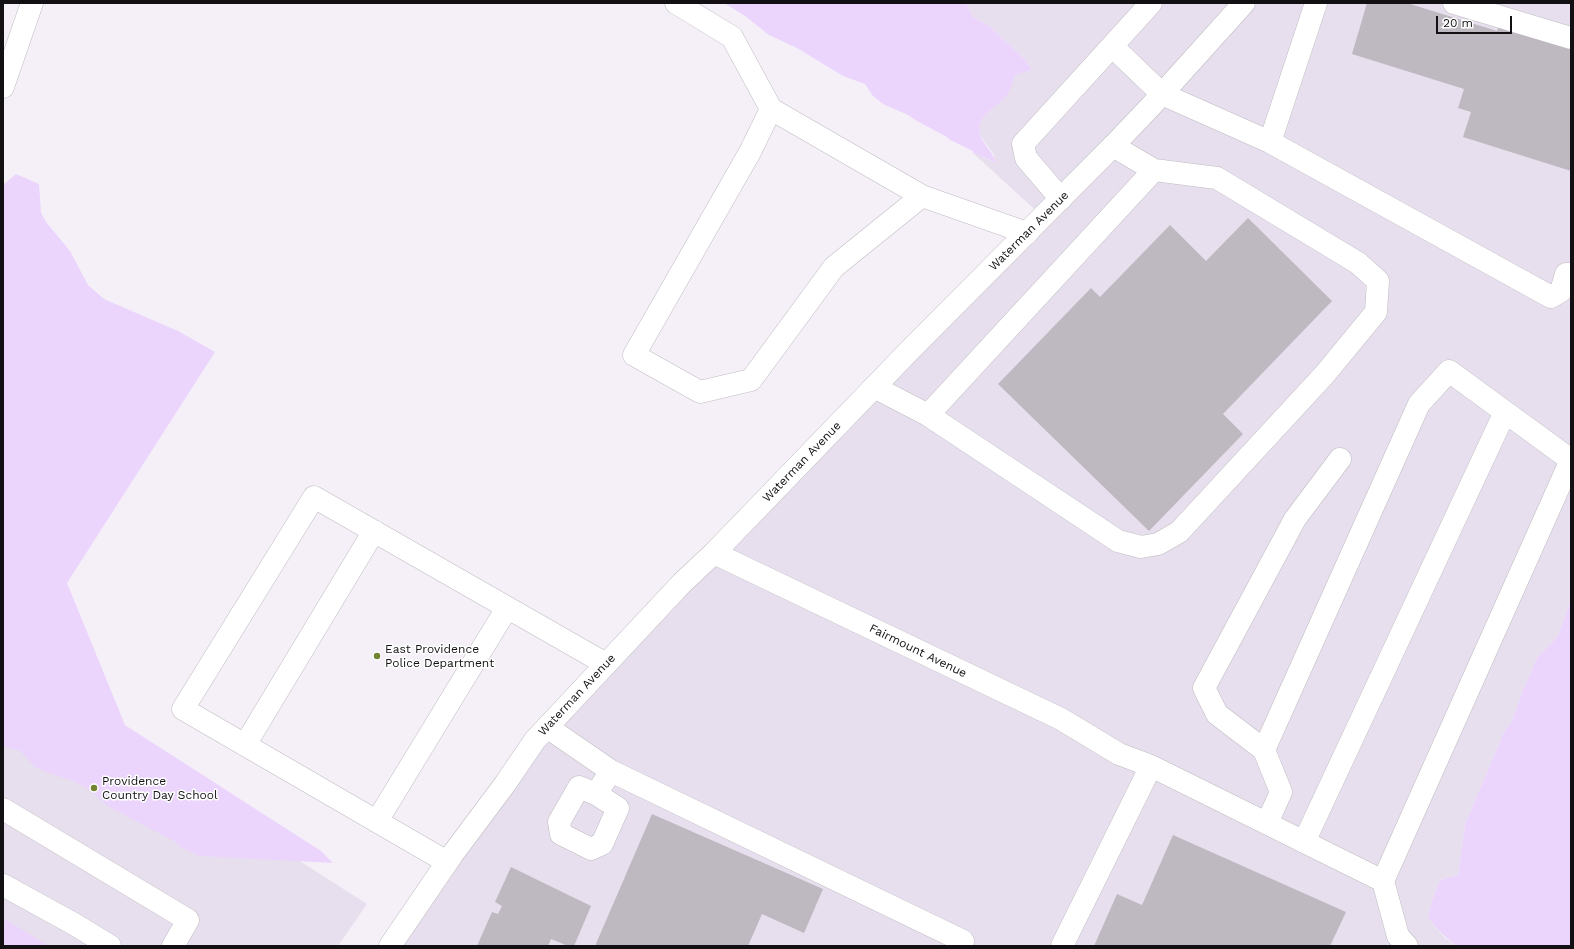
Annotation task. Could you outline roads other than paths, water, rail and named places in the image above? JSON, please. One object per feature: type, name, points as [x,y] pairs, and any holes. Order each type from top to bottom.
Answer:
[{"type":"main road","points":[[3,87],[32,3]]},
{"type":"main road","points":[[676,3],[732,37],[771,109],[922,196],[1027,233]]},
{"type":"main road","points":[[1061,200],[1026,158],[1023,144],[1151,3]]},
{"type":"main road","name":"Waterman Avenue","points":[[390,946],[447,862],[535,740],[682,583],[714,553],[874,387],[1113,146],[1244,3]]},
{"type":"main road","points":[[1270,142],[1316,3]]},
{"type":"main road","points":[[1454,3],[1571,38]]},
{"type":"main road","points":[[1112,46],[1162,94],[1270,142],[1551,297],[1561,291],[1566,274],[1571,274]]},
{"type":"main road","points":[[771,109],[750,152],[634,355],[700,392],[751,380],[834,268],[922,196]]},
{"type":"main road","points":[[874,387],[928,415],[1118,541],[1141,547],[1158,544],[1179,532],[1325,374],[1376,312],[1378,281],[1358,263],[1217,178],[1154,170],[1113,146]]},
{"type":"main road","points":[[928,415],[1154,170]]},
{"type":"main road","points":[[1264,750],[1420,404],[1449,371],[1571,460],[1382,881],[1398,936],[1407,946]]},
{"type":"main road","points":[[1304,842],[1505,412]]},
{"type":"main road","points":[[1267,823],[1281,792],[1264,750],[1217,714],[1204,688],[1295,519],[1340,459]]},
{"type":"main road","points":[[447,862],[183,709],[314,497],[606,664]]},
{"type":"main road","points":[[245,745],[374,531]]},
{"type":"main road","name":"Fairmount Avenue","points":[[714,553],[1061,719],[1119,754],[1151,766],[1382,881]]},
{"type":"main road","points":[[376,821],[507,608]]},
{"type":"main road","points":[[547,727],[611,771],[963,941],[961,946]]},
{"type":"main road","points":[[1062,946],[1151,766]]},
{"type":"main road","points":[[596,794],[611,771]]},
{"type":"main road","points":[[3,809],[188,920],[173,946]]},
{"type":"main road","points":[[3,884],[110,946]]},
{"type":"place","name":"East Providence Police Department","points":[[377,656]]},
{"type":"place","name":"Providence Country Day School","points":[[94,788]]}]
